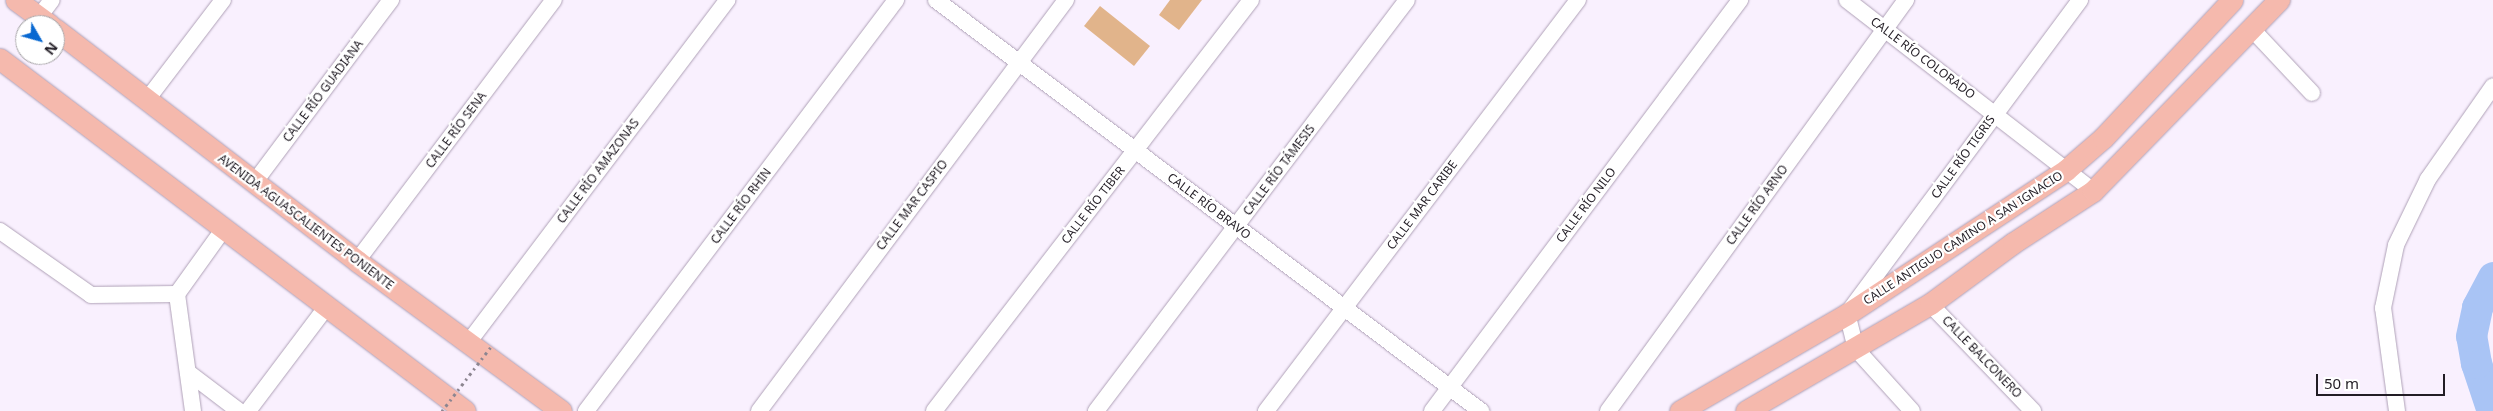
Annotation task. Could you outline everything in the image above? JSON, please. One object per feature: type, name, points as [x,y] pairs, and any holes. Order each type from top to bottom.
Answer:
[{"type":"main road","name":"AVENIDA AGUASCALIENTES PONIENTE","points":[[16,0],[44,15]]},
{"type":"main road","name":"CALLE ANTIGUO CAMINO A SAN IGNACIO","points":[[1680,411],[1847,314],[2066,170],[2103,138],[2232,0]]},
{"type":"main road","points":[[1746,411],[1856,349],[1930,304],[2013,243],[2093,191],[2279,0]]},
{"type":"main road","name":"AVENIDA AGUASCALIENTES PONIENTE","points":[[65,32],[146,101],[561,411]]},
{"type":"main road","points":[[2,61],[225,227],[464,411]]},
{"type":"street","points":[[146,101],[223,0]]},
{"type":"street","name":"CALLE RÍO GUADIANA","points":[[254,183],[391,0]]},
{"type":"street","name":"CALLE RÍO SENA","points":[[357,260],[554,0]]},
{"type":"street","name":"CALLE RÍO AMAZONAS","points":[[468,343],[727,0]]},
{"type":"street","name":"CALLE RÍO RHIN","points":[[586,411],[896,0]]},
{"type":"street","name":"CALLE RÍO BRAVO","points":[[936,0],[1481,411]]},
{"type":"street","name":"CALLE MAR CASPIO","points":[[758,411],[1066,0]]},
{"type":"street","name":"CALLE RÍO TIBER","points":[[934,411],[1251,0]]},
{"type":"street","name":"CALLE RÍO TÁMESIS","points":[[1096,411],[1407,0]]},
{"type":"street","name":"CALLE MAR CARIBE","points":[[1266,411],[1578,0]]},
{"type":"street","name":"CALLE RÍO NILO","points":[[1432,411],[1740,0]]},
{"type":"street","name":"CALLE RÍO COLORADO","points":[[1846,0],[2093,191]]},
{"type":"street","name":"CALLE RÍO ARNO","points":[[1608,411],[1906,0]]},
{"type":"street","name":"CALLE RÍO TIGRIS","points":[[1847,314],[2080,0]]},
{"type":"street","points":[[2252,28],[2312,93]]},
{"type":"street","points":[[2397,411],[2383,308],[2396,245],[2428,179],[2493,86]]},
{"type":"street","points":[[194,411],[177,294],[225,227]]},
{"type":"street","points":[[0,231],[91,296],[177,294]]},
{"type":"street","name":"CALLE BALCONERO","points":[[1930,304],[2033,411]]},
{"type":"street","points":[[248,411],[327,306]]},
{"type":"street","points":[[1847,314],[1856,349],[1912,411]]},
{"type":"street","points":[[189,372],[239,411]]},
{"type":"path","points":[[442,411],[493,344]]},
{"type":"building","points":[[1170,0],[1202,0],[1179,30],[1159,15]]},
{"type":"building","points":[[1100,6],[1150,46],[1134,66],[1084,26]]},
{"type":"waterway","points":[[2492,411],[2476,363],[2471,336],[2477,307],[2493,277]]}]
